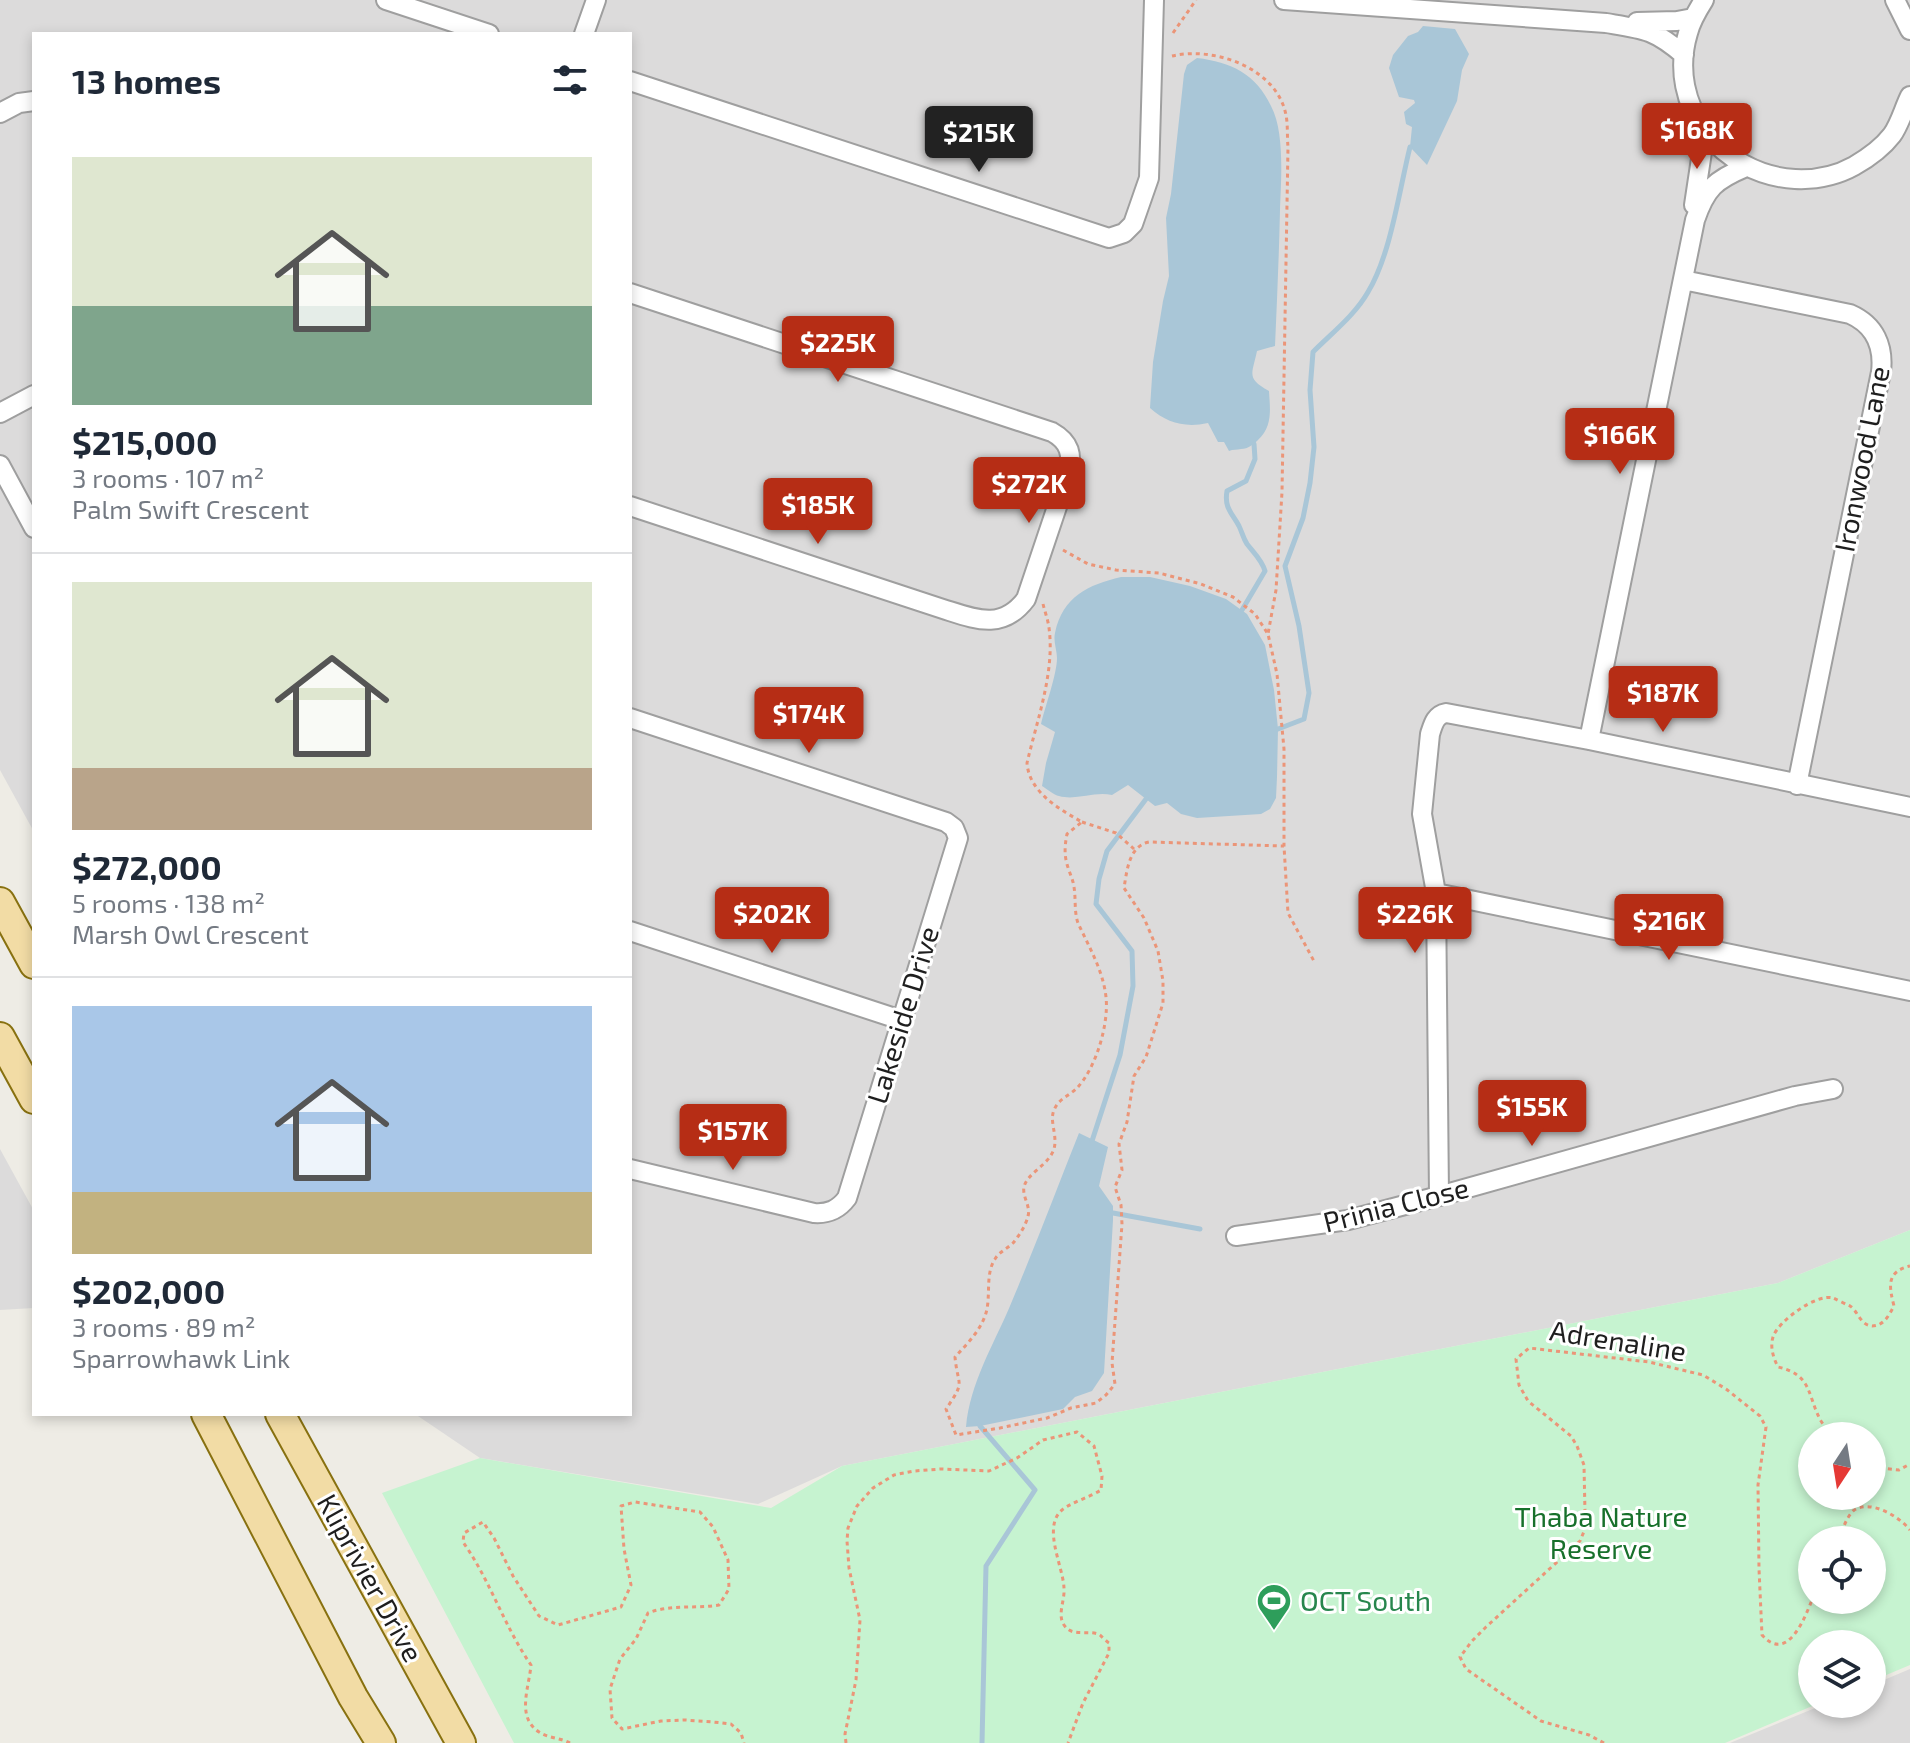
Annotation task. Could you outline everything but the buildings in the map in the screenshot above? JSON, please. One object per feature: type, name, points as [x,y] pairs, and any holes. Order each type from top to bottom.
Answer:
[{"type":"main road","points":[[0,902],[32,960]]},
{"type":"main road","points":[[0,1037],[32,1095]]},
{"type":"main road","points":[[207,1416],[353,1697],[381,1743]]},
{"type":"main road","name":"Kliprivier Drive","points":[[281,1416],[461,1743]]},
{"type":"main road","points":[[353,1697],[371,1743]]},
{"type":"street","points":[[386,0],[483,32]]},
{"type":"street","points":[[585,32],[596,0]]},
{"type":"street","points":[[632,82],[1109,238],[1124,233],[1133,224],[1149,178],[1154,0]]},
{"type":"street","points":[[1284,0],[1606,23],[1655,23],[1693,18]]},
{"type":"street","points":[[1704,0],[1687,36],[1684,55],[1688,96],[1705,132],[1724,152],[1746,167],[1788,179],[1810,180],[1841,173],[1870,157],[1901,133],[1910,96]]},
{"type":"street","points":[[1895,0],[1910,30]]},
{"type":"street","points":[[1606,23],[1652,32],[1684,55]]},
{"type":"street","points":[[0,113],[26,102]]},
{"type":"street","points":[[1695,220],[1694,203],[1705,132]]},
{"type":"street","points":[[1589,740],[1695,220],[1701,201],[1711,187],[1746,167]]},
{"type":"street","name":"Ironwood Lane","points":[[1683,280],[1850,314],[1871,328],[1881,349],[1881,372],[1797,785]]},
{"type":"street","points":[[632,294],[1052,432],[1062,437],[1069,446],[1070,465],[1026,599],[1013,613],[997,619],[982,620],[928,604],[632,507]]},
{"type":"street","points":[[0,413],[32,396]]},
{"type":"street","points":[[0,465],[32,524]]},
{"type":"street","points":[[1439,1196],[1436,893],[1422,814],[1430,734],[1440,715],[1446,713],[1589,740],[1910,807]]},
{"type":"street","name":"Lakeside Drive","points":[[632,719],[946,822],[957,832],[956,844],[847,1198],[829,1212],[814,1213],[632,1169]]},
{"type":"street","points":[[1436,893],[1910,991]]},
{"type":"street","points":[[632,932],[901,1020]]},
{"type":"street","name":"Prinia Close","points":[[1236,1236],[1348,1220],[1795,1096],[1833,1089]]},
{"type":"path","points":[[1153,60],[1196,0]]},
{"type":"path","points":[[1153,60],[1182,53],[1234,60],[1260,75],[1278,95],[1286,114],[1282,492],[1276,590],[1268,634]]},
{"type":"path","points":[[1047,538],[1088,564],[1116,570],[1159,573],[1201,584],[1233,597],[1255,614],[1268,634],[1277,674],[1284,749],[1288,913],[1315,963]]},
{"type":"path","points":[[1033,583],[1043,603],[1049,627],[1050,654],[1027,763],[1028,771],[1037,788],[1057,808],[1082,822],[1116,833],[1134,849]]},
{"type":"path","points":[[1082,822],[1067,834],[1064,847],[1074,885],[1077,920],[1098,965],[1106,995],[1106,1016],[1087,1075],[1076,1089],[1056,1104],[1053,1111],[1056,1137],[1053,1152],[1023,1189],[1029,1214],[1024,1226],[993,1261],[986,1314],[973,1337],[955,1357],[961,1382],[946,1409],[956,1435],[1047,1418],[1071,1408],[1096,1403],[1115,1384],[1112,1363],[1122,1224],[1121,1205],[1115,1187],[1122,1170],[1119,1144],[1127,1122],[1134,1076],[1146,1057],[1163,1003],[1158,951],[1144,918],[1124,888],[1134,849],[1139,844],[1149,842],[1284,846]]},
{"type":"path","points":[[1822,1422],[1811,1392],[1802,1379],[1791,1370],[1778,1367],[1772,1350],[1773,1335],[1781,1322],[1792,1314],[1817,1300],[1830,1297],[1852,1307],[1868,1326],[1886,1321],[1894,1306],[1890,1290],[1892,1276],[1910,1266]]},
{"type":"path","name":"Adrenaline","points":[[1604,1743],[1589,1735],[1541,1721],[1466,1669],[1460,1657],[1486,1627],[1580,1541],[1585,1529],[1584,1465],[1577,1446],[1571,1436],[1528,1401],[1519,1385],[1516,1359],[1529,1348],[1649,1362],[1703,1375],[1760,1416],[1766,1427],[1758,1485],[1762,1635],[1768,1641],[1786,1644],[1806,1614]]},
{"type":"path","points":[[846,1743],[856,1680],[860,1620],[849,1568],[847,1541],[848,1528],[857,1506],[873,1488],[894,1475],[941,1469],[989,1471],[1017,1458],[1043,1440],[1077,1432],[1094,1446],[1102,1476],[1101,1490],[1062,1510],[1054,1522],[1053,1540],[1065,1591],[1061,1613],[1068,1630],[1101,1635],[1109,1643],[1109,1653],[1083,1703],[1068,1743]]},
{"type":"path","points":[[1886,1469],[1899,1470],[1910,1464]]},
{"type":"path","points":[[570,1743],[541,1734],[528,1719],[524,1706],[531,1665],[517,1645],[478,1562],[463,1542],[464,1533],[483,1522],[539,1616],[558,1625],[621,1607],[631,1585],[624,1549],[621,1506],[635,1502],[700,1512],[713,1527],[728,1560],[729,1589],[719,1605],[662,1608],[648,1613],[636,1639],[620,1659],[610,1689],[612,1718],[622,1729],[661,1721],[731,1724],[741,1733],[744,1743]]},
{"type":"path","points":[[1844,1526],[1853,1512],[1861,1508],[1883,1510],[1904,1522],[1910,1530]]},
{"type":"shaded area","points":[[0,0],[1910,0],[1910,1230],[1778,1283],[842,1466],[758,1504],[480,1458],[418,1416],[632,1416],[632,32],[32,32],[32,828],[0,770]]},
{"type":"shaded area","points":[[0,1149],[32,1207],[32,1308],[0,1310]]},
{"type":"shaded area","points":[[1910,1669],[1910,1743],[1730,1743],[1798,1715],[1798,1718],[1886,1718],[1886,1679]]},
{"type":"green space","name":"Thaba Nature Reserve","points":[[1910,1230],[1910,1665],[1886,1675],[1886,1630],[1798,1630],[1798,1712],[1725,1743],[514,1743],[382,1493],[480,1458],[771,1508],[842,1466],[1778,1283]]},
{"type":"water","points":[[1423,26],[1455,29],[1469,54],[1462,70],[1457,101],[1427,165],[1410,147],[1412,127],[1406,124],[1404,112],[1415,103],[1414,100],[1399,97],[1389,68],[1393,55],[1408,36]]},
{"type":"water","points":[[1197,58],[1231,67],[1258,86],[1271,106],[1280,142],[1275,346],[1257,351],[1252,375],[1269,391],[1270,417],[1263,435],[1255,443],[1229,451],[1224,442],[1218,442],[1208,423],[1177,423],[1150,408],[1153,362],[1169,276],[1166,218],[1184,74],[1187,65]]},
{"type":"water","points":[[1121,577],[1150,577],[1190,586],[1226,599],[1247,614],[1265,645],[1274,690],[1278,729],[1277,777],[1276,798],[1270,809],[1261,814],[1197,818],[1181,814],[1167,803],[1155,806],[1128,785],[1112,795],[1072,797],[1057,795],[1042,786],[1055,732],[1041,724],[1056,665],[1055,636],[1059,620],[1079,594]]},
{"type":"water","points":[[1079,1133],[1108,1147],[1099,1186],[1113,1206],[1104,1373],[1092,1391],[1075,1397],[1063,1409],[966,1427],[977,1380],[1019,1285]]},
{"type":"waterway","points":[[1278,729],[1304,719],[1309,693],[1299,626],[1285,566],[1303,518],[1310,483],[1314,447],[1310,390],[1313,352],[1357,308],[1376,277],[1388,241],[1410,147]]},
{"type":"waterway","points":[[1242,610],[1265,571],[1229,510],[1226,497],[1227,491],[1246,481],[1255,459],[1254,444]]},
{"type":"waterway","points":[[1092,1141],[1120,1055],[1133,986],[1132,951],[1096,904],[1099,879],[1107,851],[1146,799]]},
{"type":"waterway","points":[[1113,1213],[1200,1229]]},
{"type":"waterway","points":[[980,1426],[1035,1490],[986,1566],[982,1743]]},
{"type":"place","name":"OCT South","points":[[1274,1632]]}]
